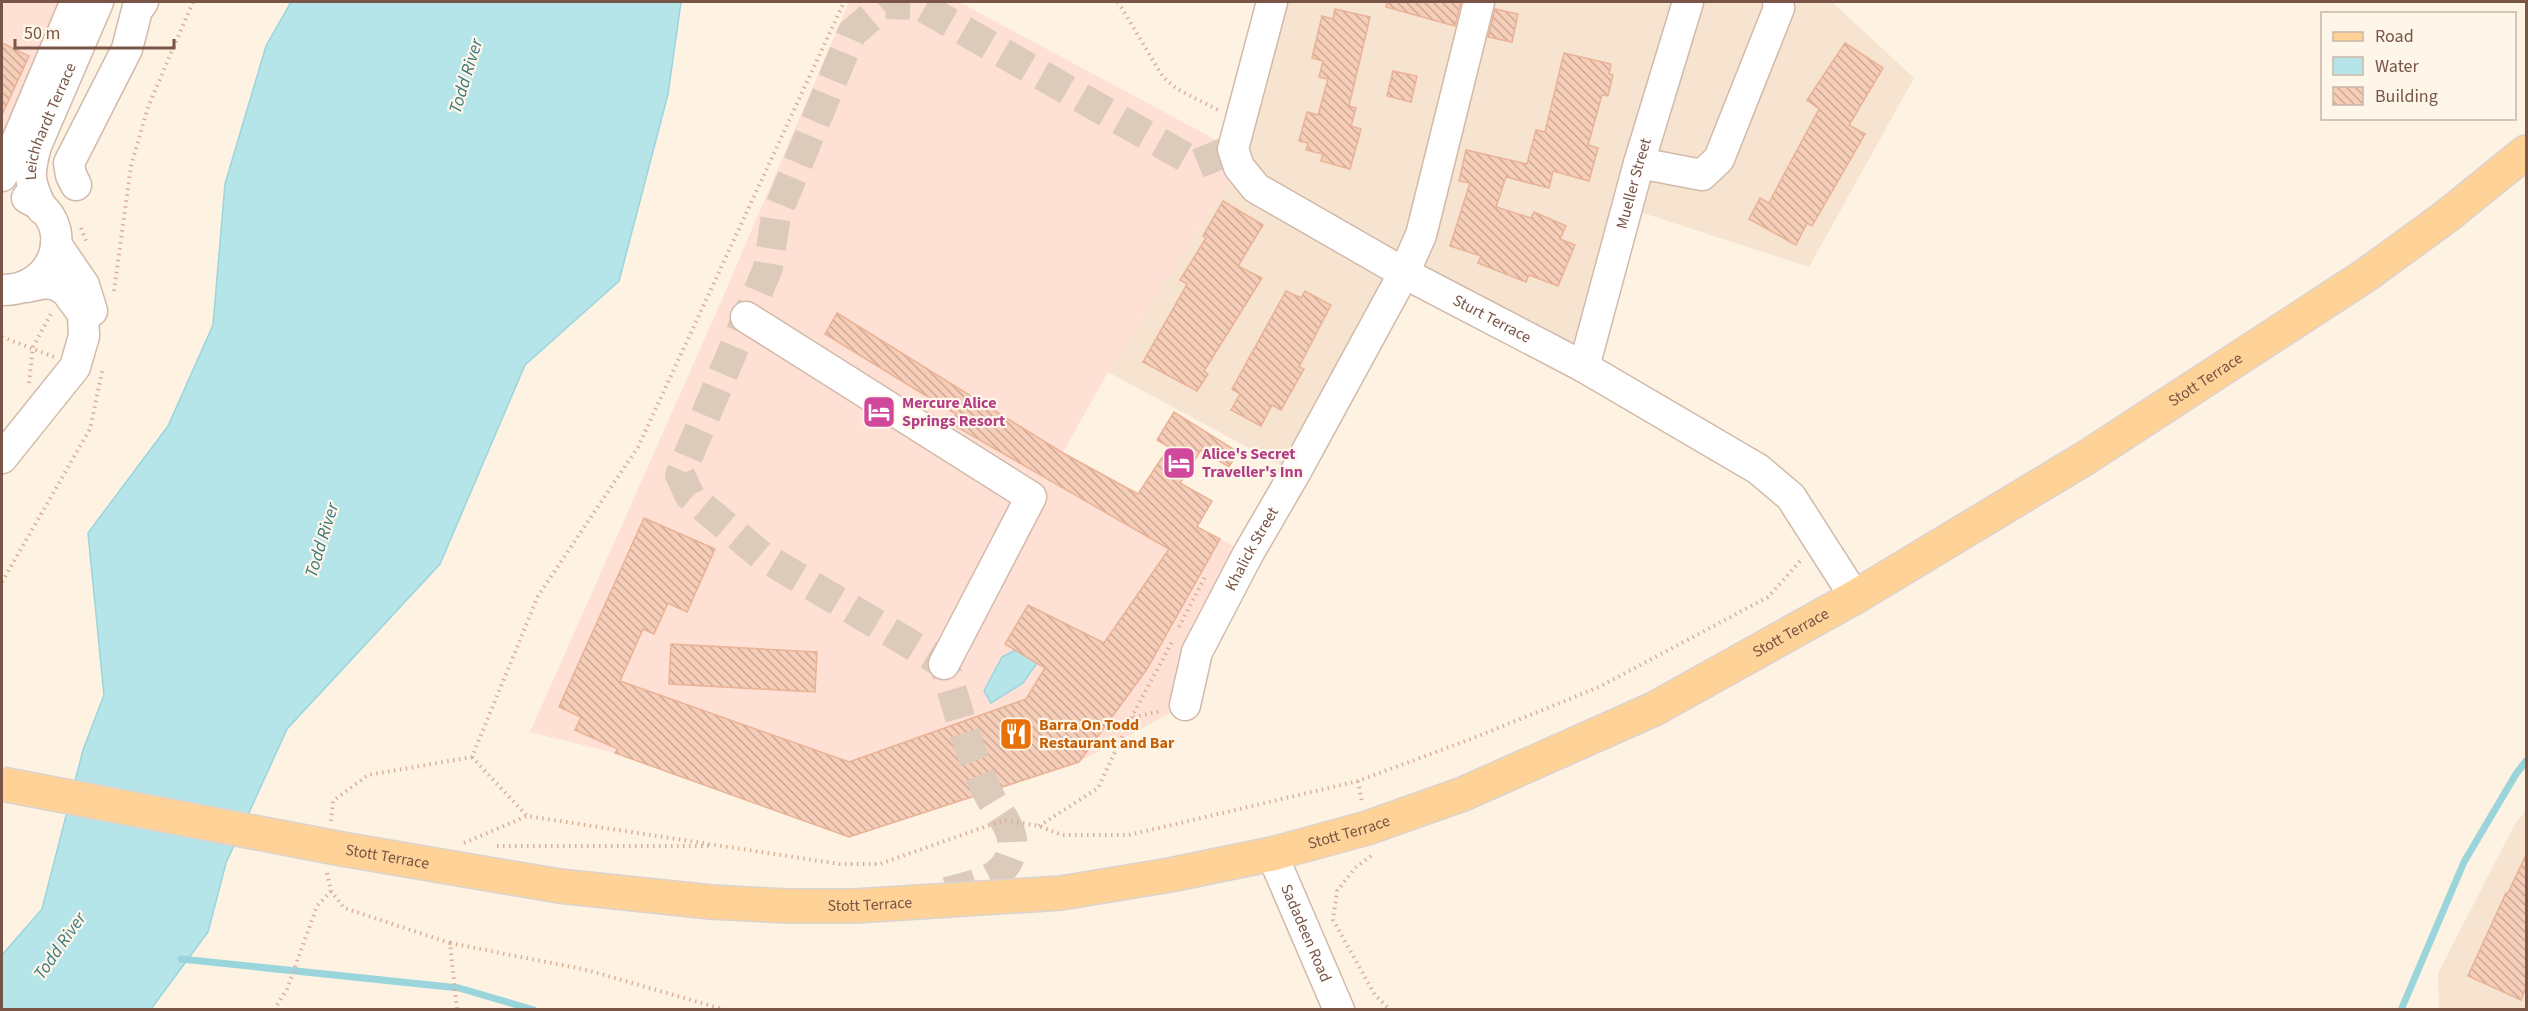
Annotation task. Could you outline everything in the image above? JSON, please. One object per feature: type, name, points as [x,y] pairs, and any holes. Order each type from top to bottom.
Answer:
[{"type":"main road","name":"Stott Terrace","points":[[2,784],[333,848],[559,886],[711,902],[788,906],[901,904],[1061,893],[1170,875],[1272,854],[1367,828],[1463,794],[1654,709],[1855,597],[2087,457],[2356,281],[2447,216],[2526,152]]},
{"type":"street","name":"Leichhardt Terrace","points":[[2,176],[76,2]]},
{"type":"street","name":"Leichhardt Terrace","points":[[2,458],[75,367],[91,320],[90,298],[56,244],[50,219],[32,189],[30,168],[36,146],[98,2]]},
{"type":"street","points":[[65,174],[127,49],[134,19],[143,2]]},
{"type":"street","name":"Sturt Terrace","points":[[1272,2],[1233,149],[1239,167],[1256,188],[1404,273],[1584,367],[1758,469],[1791,497],[1855,597]]},
{"type":"street","name":"Khalick Street","points":[[1185,705],[1197,652],[1248,554],[1404,273],[1421,235],[1479,2]]},
{"type":"street","name":"Mueller Street","points":[[1584,367],[1639,163],[1688,2]]},
{"type":"street","points":[[1639,163],[1702,175],[1719,159],[1779,8],[1778,2]]},
{"type":"street","points":[[2,195],[20,195],[42,208]]},
{"type":"street","points":[[14,289],[38,280],[54,257],[56,244]]},
{"type":"street","points":[[14,289],[45,283],[57,285],[66,291],[83,314],[84,336]]},
{"type":"street","points":[[746,317],[1030,496],[944,664]]},
{"type":"street","name":"Sadadeen Road","points":[[1272,854],[1334,1003],[1339,1010]]},
{"type":"path","points":[[472,757],[538,596],[638,447],[844,2]]},
{"type":"path","points":[[1118,2],[1163,77],[1177,89],[1240,122]]},
{"type":"path","points":[[466,846],[454,847],[527,816],[839,864],[880,864],[1004,820],[1039,826],[1062,834],[1129,835],[1358,781],[1599,687],[1768,597],[1819,541]]},
{"type":"path","points":[[1039,826],[1098,788],[1131,718],[1185,705]]},
{"type":"path","points":[[472,757],[527,816]]},
{"type":"path","points":[[472,757],[368,775],[333,801],[331,891],[344,908],[450,943],[587,970],[726,1010]]},
{"type":"path","points":[[1358,781],[1372,855],[1355,868],[1337,891],[1333,920],[1375,995],[1390,1010]]},
{"type":"path","points":[[490,846],[724,846]]},
{"type":"path","points":[[274,1010],[287,989],[317,906],[331,891]]},
{"type":"path","points":[[450,943],[457,1010]]},
{"type":"shaded area","points":[[2,2],[62,2],[2,139]]},
{"type":"shaded area","name":"Mercure Alice Springs Resort","points":[[849,2],[959,2],[1233,149],[1239,167],[1108,372],[1063,452],[1248,554],[1185,705],[1079,762],[849,837],[615,753],[530,732],[720,304]]},
{"type":"shaded area","points":[[1272,2],[1832,2],[1914,78],[1809,267],[1628,208],[1584,367],[1404,273],[1295,473],[1108,372],[1239,167]]},
{"type":"shaded area","points":[[2526,810],[2526,1009],[2439,1009],[2438,973],[2515,824]]},
{"type":"water","name":"Todd River","points":[[291,2],[681,2],[668,94],[619,281],[525,365],[440,564],[287,729],[226,863],[208,932],[151,1009],[2,1010],[2,955],[42,909],[83,750],[104,695],[88,533],[168,426],[213,325],[225,184],[266,46]]},
{"type":"water","points":[[1015,650],[1037,663],[1023,683],[991,703],[984,691],[1002,657]]},
{"type":"building","points":[[1387,2],[1461,2],[1455,26],[1386,7]]},
{"type":"building","points":[[1335,9],[1370,17],[1349,106],[1356,108],[1351,126],[1361,129],[1350,169],[1321,161],[1323,154],[1306,150],[1308,143],[1299,141],[1307,112],[1318,115],[1328,79],[1319,77],[1323,61],[1312,58],[1322,16],[1333,19]]},
{"type":"building","points":[[1495,9],[1518,14],[1512,42],[1488,37]]},
{"type":"building","points":[[2,43],[29,56],[2,115]]},
{"type":"building","points":[[1845,43],[1883,68],[1849,125],[1865,134],[1812,226],[1807,223],[1796,245],[1749,219],[1760,198],[1769,203],[1819,109],[1807,100]]},
{"type":"building","points":[[1564,53],[1611,64],[1609,74],[1613,75],[1608,96],[1602,95],[1588,145],[1598,148],[1589,181],[1553,171],[1549,188],[1506,177],[1496,207],[1531,218],[1534,212],[1566,226],[1560,239],[1575,245],[1558,286],[1529,275],[1526,282],[1478,263],[1481,256],[1450,246],[1470,183],[1459,181],[1466,150],[1527,164],[1536,130],[1545,132]]},
{"type":"building","points":[[1393,71],[1417,76],[1411,102],[1387,96]]},
{"type":"building","points":[[1223,201],[1263,225],[1238,266],[1262,278],[1204,371],[1208,374],[1197,391],[1143,362],[1187,284],[1180,280],[1206,238],[1203,236]]},
{"type":"building","points":[[1286,291],[1301,298],[1305,291],[1331,305],[1299,367],[1304,369],[1281,410],[1272,405],[1261,426],[1231,410],[1240,394],[1232,389]]},
{"type":"building","points":[[837,313],[1063,453],[1138,494],[1169,447],[1157,440],[1174,412],[1238,452],[1229,467],[1201,450],[1180,483],[1212,501],[1197,527],[1220,539],[1147,669],[1079,762],[849,837],[615,753],[618,749],[575,730],[581,717],[559,707],[644,518],[715,549],[687,612],[668,603],[654,634],[643,629],[620,681],[849,762],[1026,699],[1045,668],[1005,644],[1028,605],[1104,643],[1169,549],[952,424],[956,414],[825,334]]},
{"type":"building","points":[[671,644],[817,652],[815,692],[669,684]]},
{"type":"building","points":[[2526,855],[2526,987],[2521,1000],[2468,976]]},
{"type":"waterway","points":[[2401,1010],[2464,862],[2526,761]]},
{"type":"waterway","points":[[181,959],[459,988],[534,1010]]},
{"type":"tunnel","points":[[947,892],[994,876],[1007,862],[1012,844],[1009,828],[980,776],[944,664],[762,556],[690,496],[680,475],[768,268],[776,216],[852,33],[886,4],[919,5],[1197,164],[1233,149]]},
{"type":"place","name":"Mercure Alice Springs Resort","points":[[879,412]]},
{"type":"place","name":"Alice's Secret Traveller's Inn","points":[[1179,463]]},
{"type":"place","name":"Barra On Todd Restaurant and Bar","points":[[1016,734]]}]
